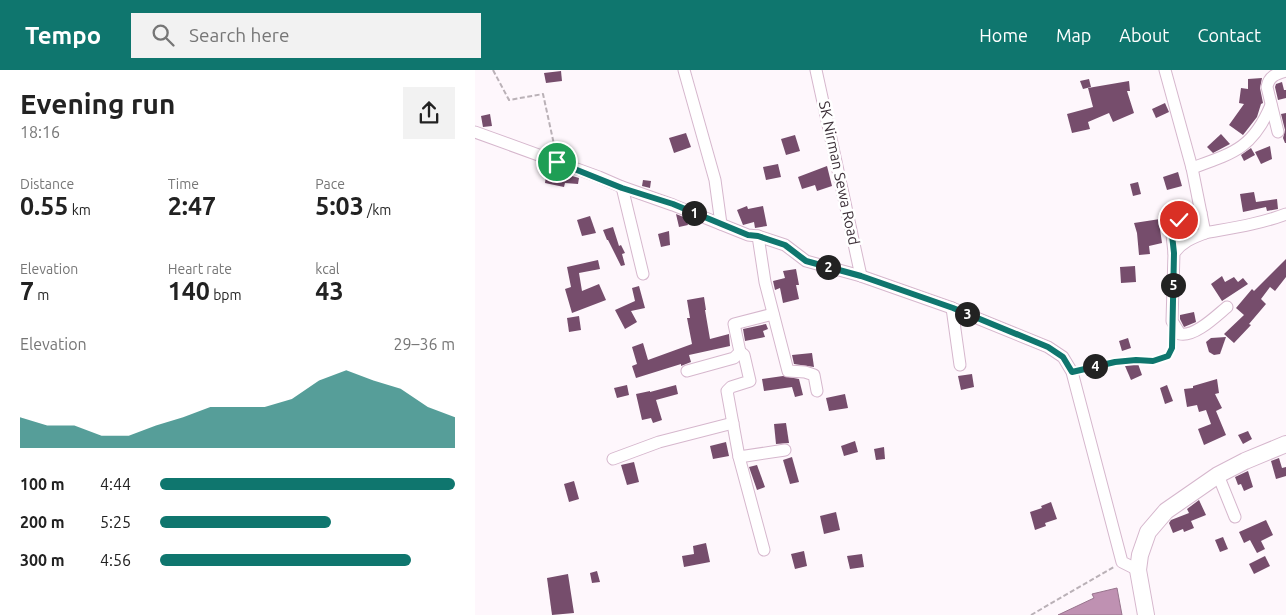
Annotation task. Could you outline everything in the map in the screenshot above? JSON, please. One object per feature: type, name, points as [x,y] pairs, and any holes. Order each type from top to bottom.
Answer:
[{"type":"street","points":[[684,70],[713,172],[721,224]]},
{"type":"street","name":"SK Nirman Sewa Road","points":[[816,70],[861,276]]},
{"type":"street","points":[[1165,70],[1191,168],[1205,233]]},
{"type":"street","points":[[1278,132],[1267,87],[1268,80],[1274,74],[1286,71]]},
{"type":"street","points":[[1191,168],[1223,156],[1251,139],[1263,123],[1271,105]]},
{"type":"street","points":[[475,132],[622,188],[673,204],[748,235],[758,236],[785,245],[806,261],[861,276],[953,308],[1048,347],[1063,357],[1072,372],[1123,562],[1138,570]]},
{"type":"street","points":[[622,188],[643,274]]},
{"type":"street","points":[[1201,213],[1173,223],[1171,226],[1174,253],[1172,321],[1180,334],[1185,335],[1208,323],[1227,307]]},
{"type":"street","points":[[1174,253],[1187,240],[1205,233],[1237,228],[1286,214]]},
{"type":"street","points":[[758,236],[765,282],[788,371],[805,372],[814,375],[817,391]]},
{"type":"street","points":[[953,308],[960,365]]},
{"type":"street","points":[[764,550],[739,458],[727,391],[731,387],[750,381],[744,355],[740,352],[734,324],[773,314]]},
{"type":"street","points":[[687,371],[734,358],[740,352]]},
{"type":"street","points":[[613,459],[659,442],[733,424]]},
{"type":"street","points":[[1146,615],[1138,570],[1140,555],[1148,532],[1166,511],[1218,475],[1245,461],[1286,444]]},
{"type":"street","points":[[739,458],[785,450]]},
{"type":"street","points":[[1218,475],[1235,517]]},
{"type":"path","points":[[493,70],[509,100],[543,94],[557,162]]},
{"type":"path","points":[[1072,372],[1115,362],[1153,361],[1168,356],[1172,348],[1172,321]]},
{"type":"path","points":[[1031,615],[1123,562]]},
{"type":"shaded area","points":[[1117,588],[1122,615],[1058,615],[1094,598],[1092,594]]},
{"type":"building","points":[[561,71],[562,81],[546,83],[544,73]]},
{"type":"building","points":[[1262,78],[1260,88],[1263,103],[1257,117],[1243,135],[1229,125],[1244,104],[1239,103],[1241,88],[1248,89],[1248,79]]},
{"type":"building","points":[[1089,79],[1091,87],[1083,89],[1080,81]]},
{"type":"building","points":[[1129,81],[1130,91],[1127,91],[1134,113],[1113,122],[1109,113],[1088,122],[1090,129],[1072,133],[1067,114],[1093,107],[1088,88]]},
{"type":"building","points":[[1282,82],[1284,90],[1286,90],[1286,98],[1278,100],[1275,87],[1276,84]]},
{"type":"building","points":[[1165,103],[1169,112],[1156,118],[1152,109]]},
{"type":"building","points":[[1286,113],[1285,143],[1283,138],[1285,130],[1281,114]]},
{"type":"building","points":[[490,114],[492,126],[483,127],[481,116]]},
{"type":"building","points":[[686,133],[691,147],[674,153],[669,138]]},
{"type":"building","points":[[1221,134],[1230,144],[1213,153],[1207,147]]},
{"type":"building","points":[[795,135],[800,151],[786,155],[781,139]]},
{"type":"building","points":[[561,145],[571,147],[569,156],[559,154]]},
{"type":"building","points":[[1270,146],[1272,159],[1261,164],[1255,152]]},
{"type":"building","points":[[1251,148],[1255,155],[1244,161],[1241,155]]},
{"type":"building","points":[[778,164],[781,177],[766,180],[763,167]]},
{"type":"building","points":[[827,166],[832,186],[817,191],[815,185],[802,189],[798,177]]},
{"type":"building","points":[[555,171],[579,178],[578,184],[565,183],[564,187],[545,183],[546,175],[554,177]]},
{"type":"building","points":[[1178,172],[1182,186],[1167,190],[1163,177]]},
{"type":"building","points":[[643,180],[651,181],[650,188],[642,186]]},
{"type":"building","points":[[1138,182],[1141,194],[1133,196],[1130,184]]},
{"type":"building","points":[[1254,192],[1256,202],[1277,199],[1278,209],[1267,211],[1266,207],[1243,212],[1240,194]]},
{"type":"building","points":[[747,206],[748,209],[763,206],[767,226],[755,228],[754,222],[743,225],[737,210]]},
{"type":"building","points":[[676,214],[686,218],[688,225],[679,227]]},
{"type":"building","points":[[590,216],[596,233],[582,236],[577,220]]},
{"type":"building","points":[[1160,219],[1162,243],[1149,246],[1150,254],[1139,255],[1134,223]]},
{"type":"building","points":[[613,227],[619,246],[621,245],[625,253],[622,254],[625,265],[621,266],[603,230]]},
{"type":"building","points":[[669,231],[670,245],[661,247],[658,234]]},
{"type":"building","points":[[1286,259],[1286,277],[1275,291],[1270,287],[1261,299],[1266,304],[1249,324],[1251,325],[1234,343],[1224,334],[1244,315],[1236,308],[1252,289],[1254,291]]},
{"type":"building","points":[[598,260],[600,269],[579,273],[582,291],[599,284],[606,300],[572,313],[565,289],[571,287],[567,267]]},
{"type":"building","points":[[1135,266],[1136,282],[1121,283],[1120,267]]},
{"type":"building","points":[[796,269],[799,285],[796,285],[799,299],[783,303],[780,288],[775,290],[773,281],[785,278],[783,271]]},
{"type":"building","points":[[1222,276],[1225,282],[1234,277],[1238,282],[1243,278],[1248,284],[1222,301],[1211,284]]},
{"type":"building","points":[[639,286],[645,308],[631,311],[637,322],[625,329],[615,310],[635,301],[632,288]]},
{"type":"building","points":[[704,297],[710,339],[729,334],[730,346],[689,355],[691,362],[636,378],[632,366],[637,364],[632,347],[643,343],[648,360],[692,344],[687,318],[690,318],[687,300]]},
{"type":"building","points":[[1194,312],[1196,322],[1184,327],[1180,315]]},
{"type":"building","points":[[579,316],[581,330],[569,332],[567,318]]},
{"type":"building","points":[[766,324],[768,329],[763,331],[765,337],[745,341],[743,329]]},
{"type":"building","points":[[1226,337],[1220,354],[1214,355],[1209,352],[1206,342],[1211,338]]},
{"type":"building","points":[[1128,338],[1131,348],[1122,351],[1119,341]]},
{"type":"building","points":[[812,353],[814,367],[794,364],[792,355]]},
{"type":"building","points":[[1137,361],[1142,375],[1131,380],[1125,366]]},
{"type":"building","points":[[972,374],[974,387],[961,390],[958,376]]},
{"type":"building","points":[[783,376],[799,379],[803,395],[795,397],[792,387],[764,391],[762,379]]},
{"type":"building","points":[[1217,379],[1219,393],[1215,394],[1222,408],[1216,411],[1226,435],[1204,445],[1198,429],[1211,424],[1206,410],[1199,412],[1197,405],[1187,407],[1184,389],[1193,388],[1193,386]]},
{"type":"building","points":[[627,385],[629,395],[617,398],[614,388]]},
{"type":"building","points":[[676,385],[678,394],[656,400],[662,420],[653,423],[651,418],[642,420],[636,394]]},
{"type":"building","points":[[1167,385],[1173,401],[1165,404],[1160,388]]},
{"type":"building","points":[[845,394],[848,408],[829,411],[826,398]]},
{"type":"building","points":[[786,423],[789,443],[776,444],[774,424]]},
{"type":"building","points":[[1248,431],[1252,439],[1243,444],[1238,435]]},
{"type":"building","points":[[855,441],[858,452],[844,456],[841,446]]},
{"type":"building","points":[[726,442],[729,456],[713,459],[710,446]]},
{"type":"building","points":[[884,447],[885,459],[876,460],[874,449]]},
{"type":"building","points":[[792,457],[799,482],[790,484],[783,460]]},
{"type":"building","points":[[1279,458],[1282,468],[1286,467],[1286,476],[1276,479],[1271,461]]},
{"type":"building","points":[[634,462],[639,482],[627,485],[621,465]]},
{"type":"building","points":[[757,465],[765,487],[757,490],[749,467]]},
{"type":"building","points":[[1248,471],[1253,487],[1244,491],[1241,484],[1238,485],[1235,477]]},
{"type":"building","points":[[574,481],[579,499],[569,502],[564,484]]},
{"type":"building","points":[[1199,500],[1206,515],[1191,521],[1194,528],[1184,532],[1183,529],[1173,533],[1169,523],[1171,520],[1189,513],[1187,509]]},
{"type":"building","points":[[1051,502],[1057,519],[1045,523],[1046,526],[1035,530],[1030,512],[1042,508],[1041,506]]},
{"type":"building","points":[[836,512],[840,530],[824,534],[820,516]]},
{"type":"building","points":[[1266,520],[1273,535],[1261,541],[1265,549],[1257,553],[1250,540],[1244,543],[1239,532]]},
{"type":"building","points":[[1223,537],[1228,549],[1220,552],[1215,540]]},
{"type":"building","points":[[706,543],[710,562],[684,567],[682,556],[694,554],[693,546]]},
{"type":"building","points":[[804,551],[807,566],[795,569],[791,554]]},
{"type":"building","points":[[862,554],[864,567],[850,569],[847,556]]},
{"type":"building","points":[[1265,556],[1270,566],[1254,574],[1249,564]]},
{"type":"building","points":[[597,571],[600,582],[592,583],[590,573]]},
{"type":"building","points":[[568,574],[574,613],[552,615],[547,578]]},
{"type":"route","points":[[557,162],[599,177],[622,188],[673,204],[748,235],[758,236],[785,245],[806,261],[861,276],[953,308],[1048,347],[1063,357],[1072,372],[1115,362],[1153,361],[1168,356],[1172,348],[1174,253],[1171,226],[1179,220]]}]
